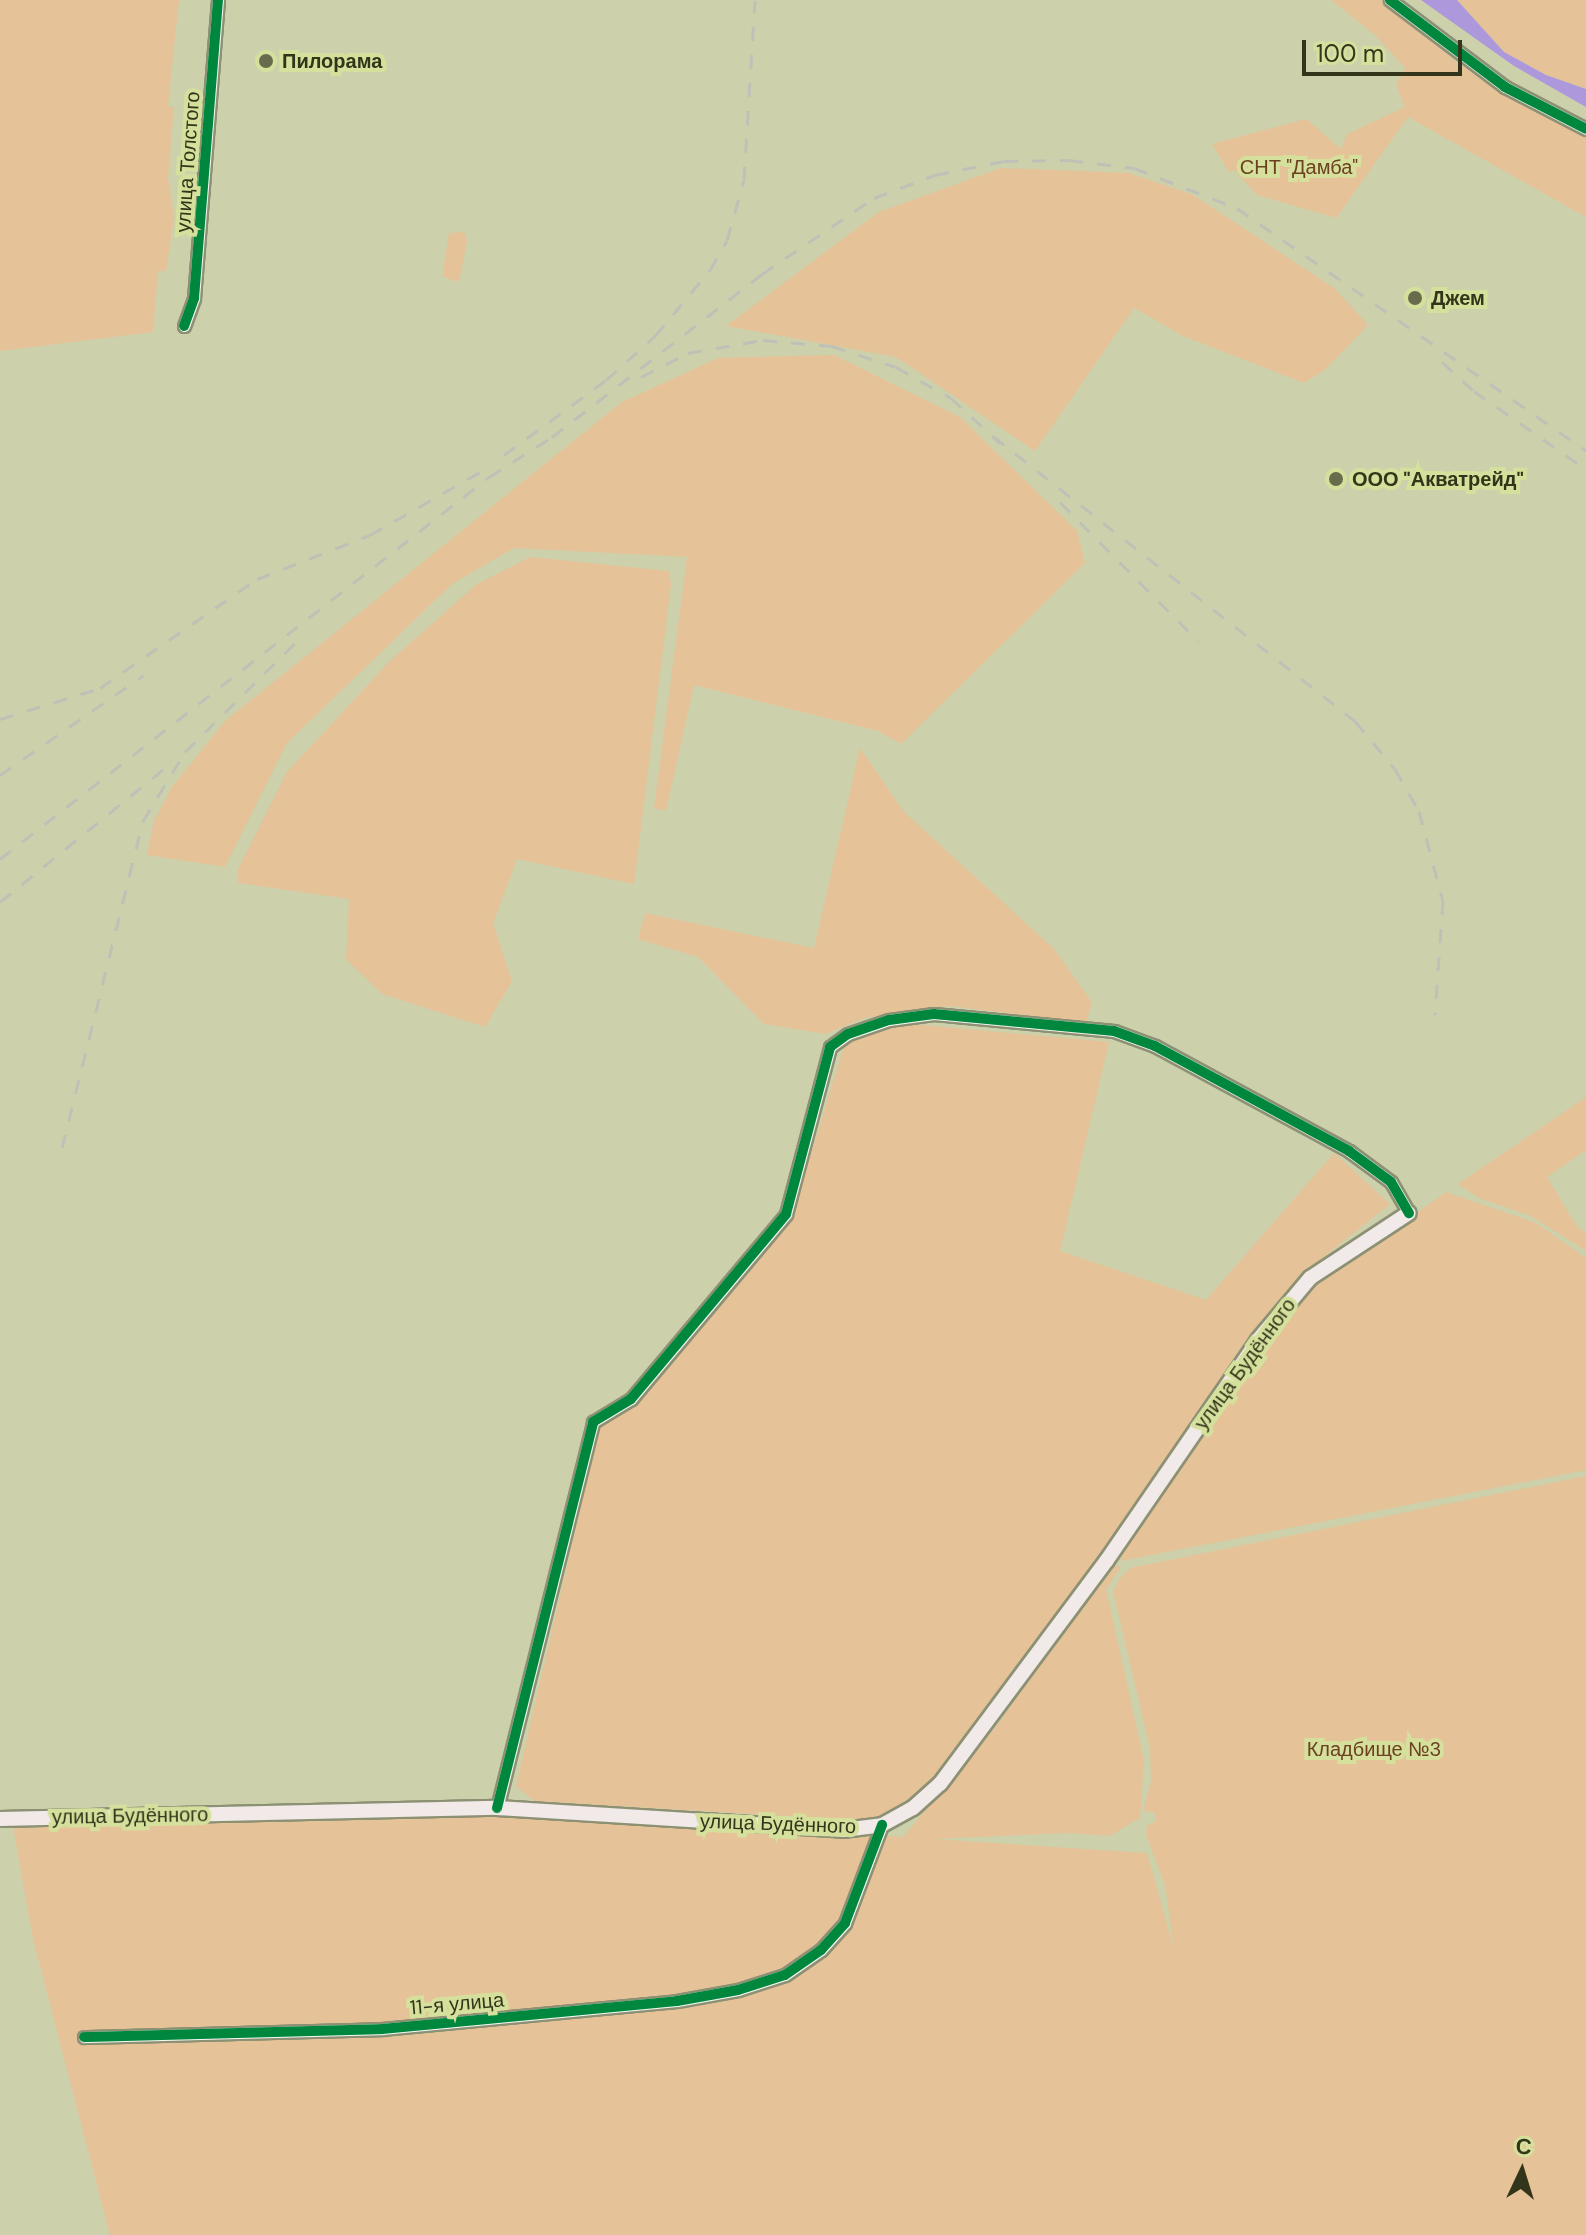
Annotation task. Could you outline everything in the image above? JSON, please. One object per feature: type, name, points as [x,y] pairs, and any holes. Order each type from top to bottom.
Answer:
[{"type":"main road","name":"улица Будённого","points":[[0,1819],[497,1808],[843,1830],[882,1825],[940,1784],[1107,1560],[1258,1340],[1310,1278],[1409,1213]]},
{"type":"street","name":"улица Толстого","points":[[184,326],[194,298],[218,0]]},
{"type":"street","points":[[1390,0],[1505,87],[1586,129]]},
{"type":"street","points":[[497,1808],[593,1422],[631,1399],[786,1214],[830,1047],[848,1034],[889,1020],[934,1014],[1114,1031],[1155,1046],[1349,1151],[1391,1182],[1409,1213]]},
{"type":"street","name":"11-я улица","points":[[84,2037],[382,2029],[677,2001],[785,1975],[821,1950],[845,1923],[882,1825]]},
{"type":"green space","points":[[0,0],[179,0],[168,106],[174,107],[168,178],[174,218],[166,271],[158,271],[153,332],[0,351]]},
{"type":"green space","name":"СНТ \"Дамба\"","points":[[1331,0],[1382,0],[1460,65],[1586,138],[1586,217],[1408,117],[1336,218],[1257,195],[1234,170],[1229,172],[1212,144],[1306,119],[1341,149],[1347,134],[1405,107],[1396,85],[1405,68],[1374,34]]},
{"type":"green space","points":[[1457,0],[1586,0],[1586,89],[1546,75],[1504,52]]},
{"type":"green space","points":[[1001,168],[1129,173],[1193,195],[1334,288],[1368,325],[1326,369],[1304,383],[1183,336],[1134,308],[1035,451],[896,357],[726,326],[879,212]]},
{"type":"green space","points":[[464,232],[467,241],[459,282],[443,277],[444,265],[449,233]]},
{"type":"green space","points":[[834,355],[960,417],[1077,531],[1085,563],[901,744],[878,731],[694,685],[666,811],[654,808],[687,557],[514,548],[452,584],[287,743],[225,867],[147,855],[154,821],[172,787],[225,721],[622,402],[718,358]]},
{"type":"green space","points":[[530,557],[669,571],[671,584],[634,884],[517,859],[493,923],[512,981],[485,1027],[382,994],[346,959],[349,899],[238,883],[238,869],[287,772],[390,661],[477,584]]},
{"type":"green space","points":[[860,748],[904,812],[1054,949],[1092,1002],[1086,1023],[950,1006],[865,1018],[825,1034],[764,1024],[698,957],[638,939],[645,913],[814,948]]},
{"type":"green space","points":[[901,1023],[1109,1042],[1060,1251],[1206,1300],[1334,1153],[1390,1204],[1305,1272],[1251,1338],[1093,1569],[928,1788],[870,1821],[534,1801],[516,1786],[599,1428],[649,1391],[792,1216],[845,1043]]},
{"type":"green space","points":[[1586,1097],[1586,1150],[1547,1177],[1577,1227],[1586,1233],[1586,1251],[1531,1216],[1479,1198],[1458,1184]]},
{"type":"green space","points":[[1446,1192],[1536,1223],[1586,1258],[1586,1470],[1121,1561],[1121,1548],[1314,1286]]},
{"type":"green space","name":"Кладбище №3","points":[[1586,1476],[1586,2235],[110,2235],[33,1939],[13,1827],[493,1810],[903,1837],[995,1728],[1111,1565],[1121,1567],[1106,1589],[1144,1761],[1140,1818],[1110,1836],[1066,1833],[934,1839],[1147,1853],[1174,1949],[1165,1885],[1146,1835],[1147,1826],[1156,1821],[1154,1812],[1145,1812],[1144,1806],[1151,1781],[1150,1748],[1113,1591],[1119,1579],[1130,1568]]},
{"type":"shaded area","points":[[1421,0],[1457,0],[1504,52],[1546,75],[1586,89],[1586,107],[1514,66]]},
{"type":"railway","points":[[504,455],[606,380],[655,336],[710,270],[727,240],[744,180],[755,0]]},
{"type":"railway","points":[[0,859],[489,477],[552,437],[762,274],[874,198],[935,175],[1004,161],[1069,160],[1134,168],[1237,208],[1586,451]]},
{"type":"railway","points":[[641,377],[688,353],[763,340],[832,346],[896,367],[951,398],[1000,443]]},
{"type":"railway","points":[[1442,362],[1474,391],[1586,469]]},
{"type":"railway","points":[[993,436],[1355,721],[1395,769],[1419,811],[1443,901],[1435,1015]]},
{"type":"railway","points":[[0,719],[100,688],[257,579],[370,535],[480,472]]},
{"type":"railway","points":[[1060,502],[1199,642]]},
{"type":"railway","points":[[62,1148],[143,821],[185,752],[299,639]]},
{"type":"railway","points":[[0,775],[144,675]]},
{"type":"railway","points":[[0,902],[172,762]]},
{"type":"cycle path","points":[[184,326],[194,298],[218,0]]},
{"type":"cycle path","points":[[1390,0],[1505,87],[1586,129]]},
{"type":"cycle path","points":[[497,1808],[593,1422],[631,1399],[786,1214],[830,1047],[848,1034],[889,1020],[934,1014],[1114,1031],[1155,1046],[1349,1151],[1391,1182],[1409,1213]]},
{"type":"cycle path","points":[[84,2037],[382,2029],[677,2001],[738,1990],[785,1975],[821,1950],[845,1923],[882,1825]]},
{"type":"place","name":"Пилорама","points":[[266,61]]},
{"type":"place","name":"Джем","points":[[1415,298]]},
{"type":"place","name":"ООО \"Акватрейд\"","points":[[1336,479]]}]
